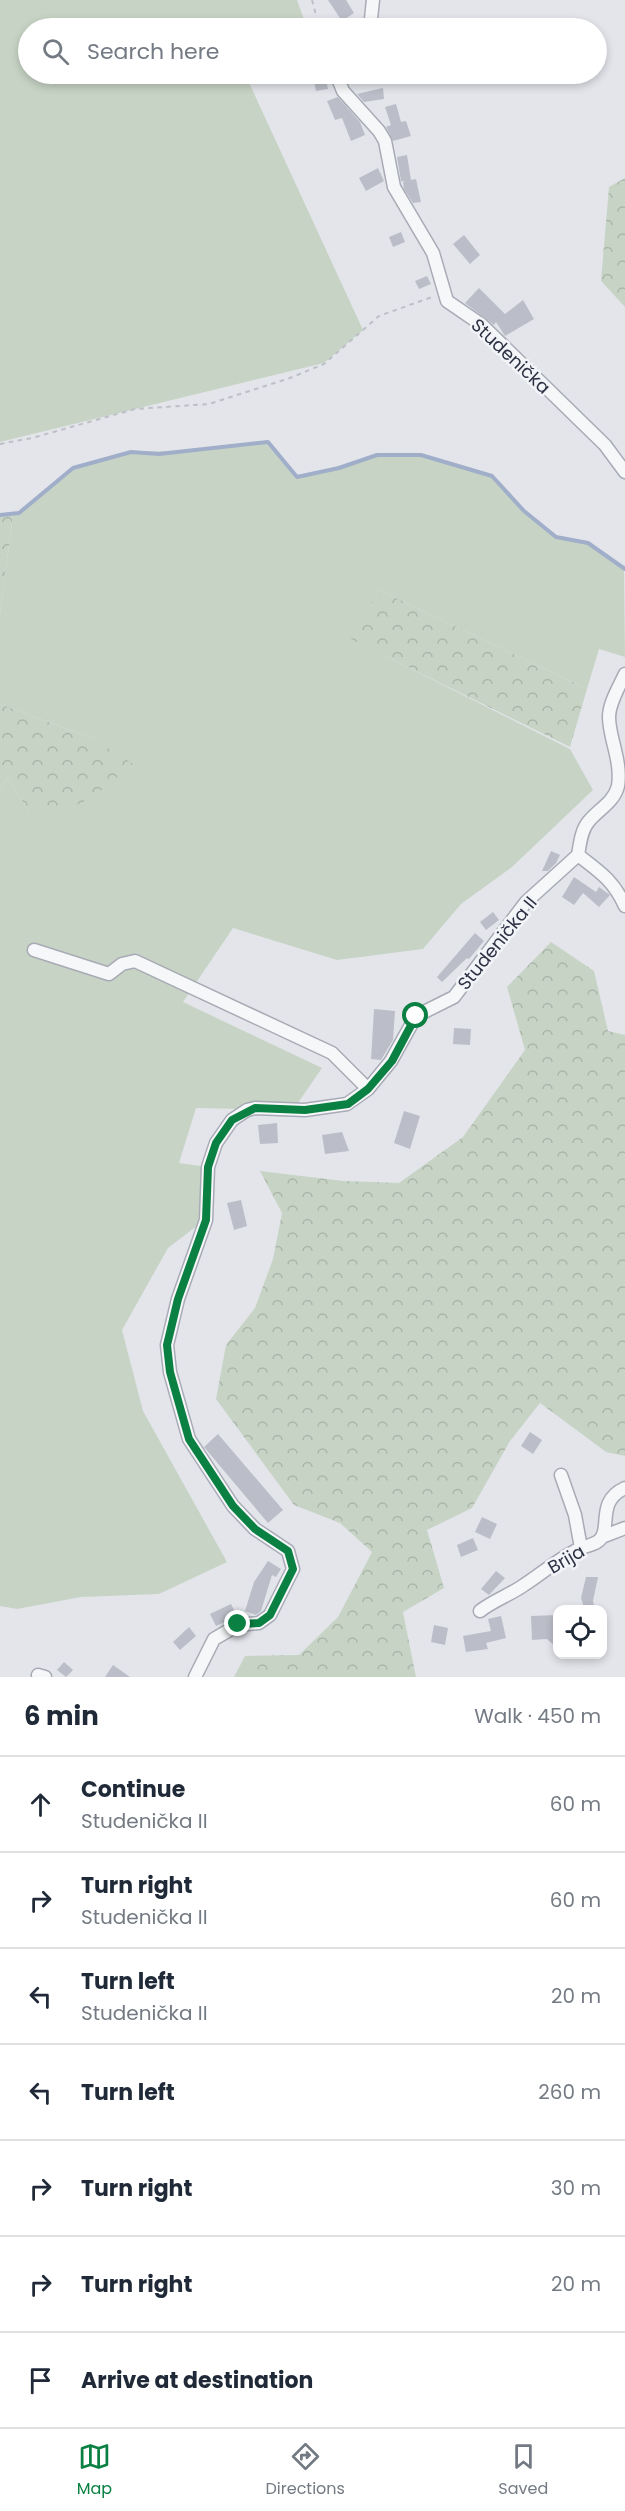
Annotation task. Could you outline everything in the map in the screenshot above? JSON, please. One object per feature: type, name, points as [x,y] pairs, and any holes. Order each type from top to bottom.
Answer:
[{"type":"street","points":[[371,18],[373,0]]},
{"type":"street","name":"Studenička","points":[[342,84],[343,92],[380,130],[385,141],[394,187],[433,253],[445,293],[452,306],[482,325],[605,445],[625,472]]},
{"type":"street","points":[[625,674],[614,697],[609,717],[617,749],[618,787],[605,808],[590,820],[583,831],[578,855],[606,876],[618,889],[625,906]]},
{"type":"street","name":"Studenička II","points":[[195,1677],[214,1639],[238,1624],[259,1623],[270,1615],[293,1569],[288,1551],[255,1529],[233,1506],[189,1439],[170,1372],[167,1345],[178,1299],[206,1220],[208,1167],[216,1143],[232,1120],[247,1110],[255,1108],[305,1110],[348,1104],[368,1089],[392,1061],[416,1016],[424,1010],[447,1003],[454,997],[526,902],[578,855]]},
{"type":"street","points":[[34,950],[109,974],[122,964],[135,961],[332,1053],[368,1089]]},
{"type":"street","points":[[561,1474],[575,1515],[582,1548]]},
{"type":"street","name":"Brija","points":[[480,1611],[602,1537],[608,1502],[613,1495],[625,1488]]},
{"type":"street","points":[[602,1537],[625,1528]]},
{"type":"path","points":[[312,0],[317,18]]},
{"type":"path","points":[[0,444],[32,438],[135,409],[208,404],[290,378],[324,363],[379,316],[445,293]]},
{"type":"green space","points":[[0,0],[297,0],[303,18],[18,18],[18,84],[250,84],[363,330],[324,363],[0,442]]},
{"type":"green space","points":[[625,178],[625,307],[601,281],[609,187]]},
{"type":"green space","points":[[266,442],[298,477],[378,455],[421,455],[492,476],[519,506],[556,537],[588,543],[624,568],[625,657],[599,649],[587,689],[379,590],[352,639],[570,749],[593,790],[512,867],[461,904],[423,949],[337,960],[233,928],[183,1002],[322,1068],[293,1110],[196,1108],[179,1163],[208,1167],[206,1219],[168,1248],[122,1330],[143,1411],[227,1562],[159,1594],[81,1597],[17,1609],[0,1606],[0,790],[7,778],[29,811],[94,739],[0,704],[0,614],[13,514],[20,511],[70,470],[131,452],[210,450]]},
{"type":"green space","points":[[13,514],[0,614],[0,517]]},
{"type":"green space","points":[[379,590],[587,689],[570,747],[351,639]]},
{"type":"green space","points":[[0,704],[94,739],[133,764],[94,796],[65,811],[29,811],[7,778],[0,790]]},
{"type":"green space","points":[[551,942],[594,971],[608,1031],[625,1035],[625,1456],[606,1452],[540,1403],[510,1441],[472,1508],[427,1530],[444,1588],[403,1612],[416,1677],[234,1677],[245,1656],[299,1655],[338,1617],[372,1552],[340,1523],[294,1505],[216,1399],[226,1345],[255,1308],[273,1259],[282,1213],[260,1171],[344,1181],[399,1183],[463,1137],[525,1050],[507,987]]},
{"type":"building","points":[[328,0],[346,0],[354,13],[346,18],[340,18]]},
{"type":"building","points":[[315,84],[327,84],[328,89],[316,91]]},
{"type":"building","points":[[383,88],[384,99],[364,102],[357,94]]},
{"type":"building","points":[[338,97],[360,122],[365,135],[351,141],[342,118],[335,120],[327,101]]},
{"type":"building","points":[[396,104],[401,122],[406,121],[411,136],[393,141],[386,127],[391,125],[385,107]]},
{"type":"building","points":[[407,155],[411,180],[416,179],[421,202],[413,203],[404,189],[403,182],[406,182],[401,181],[397,157]]},
{"type":"building","points":[[378,168],[384,181],[366,191],[359,178]]},
{"type":"building","points":[[401,232],[405,242],[393,247],[389,237]]},
{"type":"building","points":[[464,235],[480,255],[470,264],[453,244]]},
{"type":"building","points":[[427,276],[431,284],[419,289],[415,281]]},
{"type":"building","points":[[479,288],[505,314],[523,300],[534,319],[505,336],[496,322],[494,325],[465,303]]},
{"type":"building","points":[[551,851],[560,855],[548,871],[542,871]]},
{"type":"building","points":[[574,877],[596,892],[599,887],[610,895],[599,907],[583,893],[574,905],[562,897]]},
{"type":"building","points":[[493,912],[499,920],[486,930],[480,922]]},
{"type":"building","points":[[475,933],[484,941],[469,959],[467,958],[442,982],[437,977]]},
{"type":"building","points":[[374,1009],[395,1011],[393,1040],[381,1060],[371,1059]]},
{"type":"building","points":[[454,1028],[471,1029],[470,1045],[453,1044]]},
{"type":"building","points":[[404,1111],[420,1116],[410,1149],[394,1143]]},
{"type":"building","points":[[277,1123],[278,1143],[260,1144],[258,1125]]},
{"type":"building","points":[[342,1132],[349,1151],[325,1154],[322,1135]]},
{"type":"building","points":[[241,1200],[247,1226],[234,1230],[227,1203]]},
{"type":"building","points":[[530,1432],[542,1440],[533,1454],[521,1446]]},
{"type":"building","points":[[218,1434],[283,1510],[268,1523],[204,1447]]},
{"type":"building","points":[[482,1517],[497,1524],[490,1539],[475,1532]]},
{"type":"building","points":[[473,1538],[478,1550],[461,1557],[457,1545]]},
{"type":"building","points":[[268,1561],[281,1569],[276,1577],[272,1575],[261,1611],[256,1615],[245,1611],[254,1582]]},
{"type":"building","points":[[496,1571],[505,1578],[489,1595],[481,1589]]},
{"type":"building","points":[[586,1577],[598,1577],[594,1605],[583,1605],[581,1598]]},
{"type":"building","points":[[231,1604],[237,1616],[216,1626],[210,1614]]},
{"type":"building","points":[[553,1615],[553,1644],[547,1639],[532,1640],[531,1616]]},
{"type":"building","points":[[501,1616],[506,1638],[486,1643],[488,1649],[466,1652],[463,1636],[491,1631],[488,1619]]},
{"type":"building","points":[[434,1625],[448,1628],[445,1645],[431,1642]]},
{"type":"building","points":[[189,1627],[196,1636],[180,1650],[173,1642]]},
{"type":"building","points":[[64,1662],[73,1670],[66,1677],[57,1670]]},
{"type":"building","points":[[113,1665],[130,1677],[105,1677]]},
{"type":"waterway","points":[[0,515],[19,513],[73,468],[131,452],[159,454],[268,442],[297,477],[339,468],[377,455],[421,455],[492,476],[524,511],[556,537],[588,543],[625,569]]},
{"type":"route","points":[[238,1624],[259,1623],[270,1615],[293,1569],[288,1551],[255,1529],[233,1506],[189,1439],[170,1372],[167,1345],[178,1299],[206,1220],[208,1167],[216,1143],[232,1120],[247,1110],[255,1108],[305,1110],[348,1104],[368,1089],[392,1061],[416,1016]]}]
